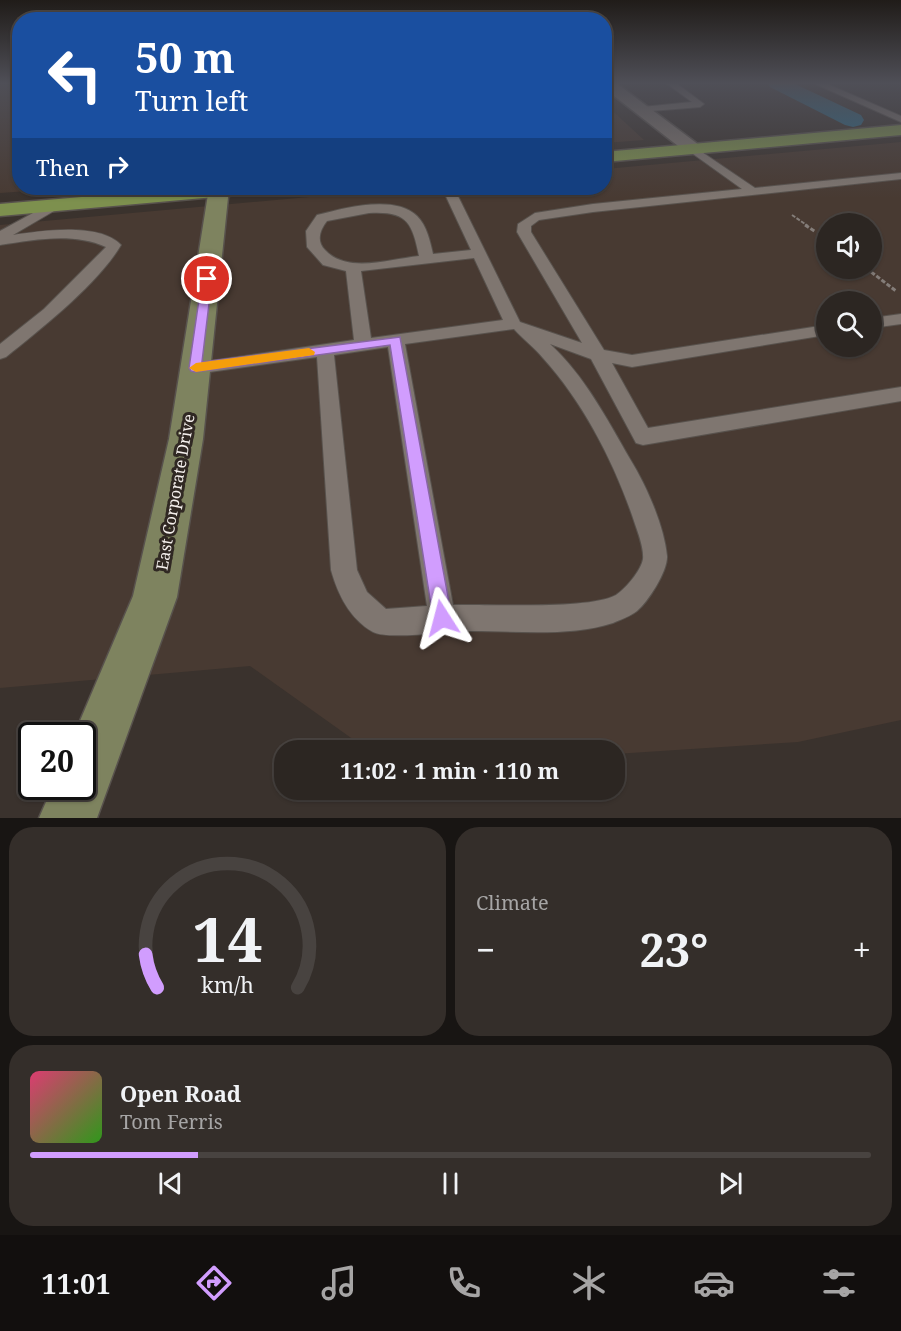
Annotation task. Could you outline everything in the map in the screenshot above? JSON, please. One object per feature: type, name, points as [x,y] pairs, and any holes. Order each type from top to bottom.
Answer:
[{"type":"main road","points":[[612,154],[693,149],[901,130]]},
{"type":"main road","points":[[0,210],[157,195]]},
{"type":"street","points":[[657,121],[693,149]]},
{"type":"street","name":"East Corporate Drive","points":[[96,746],[156,597],[186,439],[195,368],[228,195]]},
{"type":"street","points":[[68,818],[75,800]]},
{"type":"lane","points":[[693,149],[754,192]]},
{"type":"lane","points":[[901,176],[593,208],[535,217],[525,224],[524,232],[598,355],[643,436],[901,394]]},
{"type":"lane","points":[[325,350],[347,584],[360,605],[383,623],[442,618],[566,617],[611,610],[627,603],[645,582],[655,559],[651,536],[632,482],[592,410],[550,354],[517,326],[451,195]]},
{"type":"lane","points":[[0,239],[55,205]]},
{"type":"lane","points":[[427,259],[417,226],[408,215],[400,211],[360,210],[322,218],[313,231],[314,248],[328,262],[352,268],[479,253]]},
{"type":"lane","points":[[0,239],[61,232],[100,238],[114,245],[108,255],[50,313],[0,353]]},
{"type":"lane","points":[[352,268],[363,345]]},
{"type":"lane","points":[[882,322],[901,319]]},
{"type":"lane","points":[[195,368],[517,326],[598,355],[632,361],[816,332]]},
{"type":"lane","points":[[396,340],[442,618]]},
{"type":"path","points":[[880,279],[901,295]]},
{"type":"shaded area","points":[[0,121],[12,121],[12,192],[0,193]]},
{"type":"shaded area","points":[[612,121],[624,121],[644,140],[612,142]]},
{"type":"shaded area","points":[[901,142],[901,720],[798,742],[625,753],[625,740],[354,740],[250,666],[0,688],[0,225],[330,195],[612,195],[612,168]]},
{"type":"slow traffic","points":[[196,368],[309,352]]},
{"type":"route","points":[[207,279],[195,368],[396,340],[442,618]]}]
